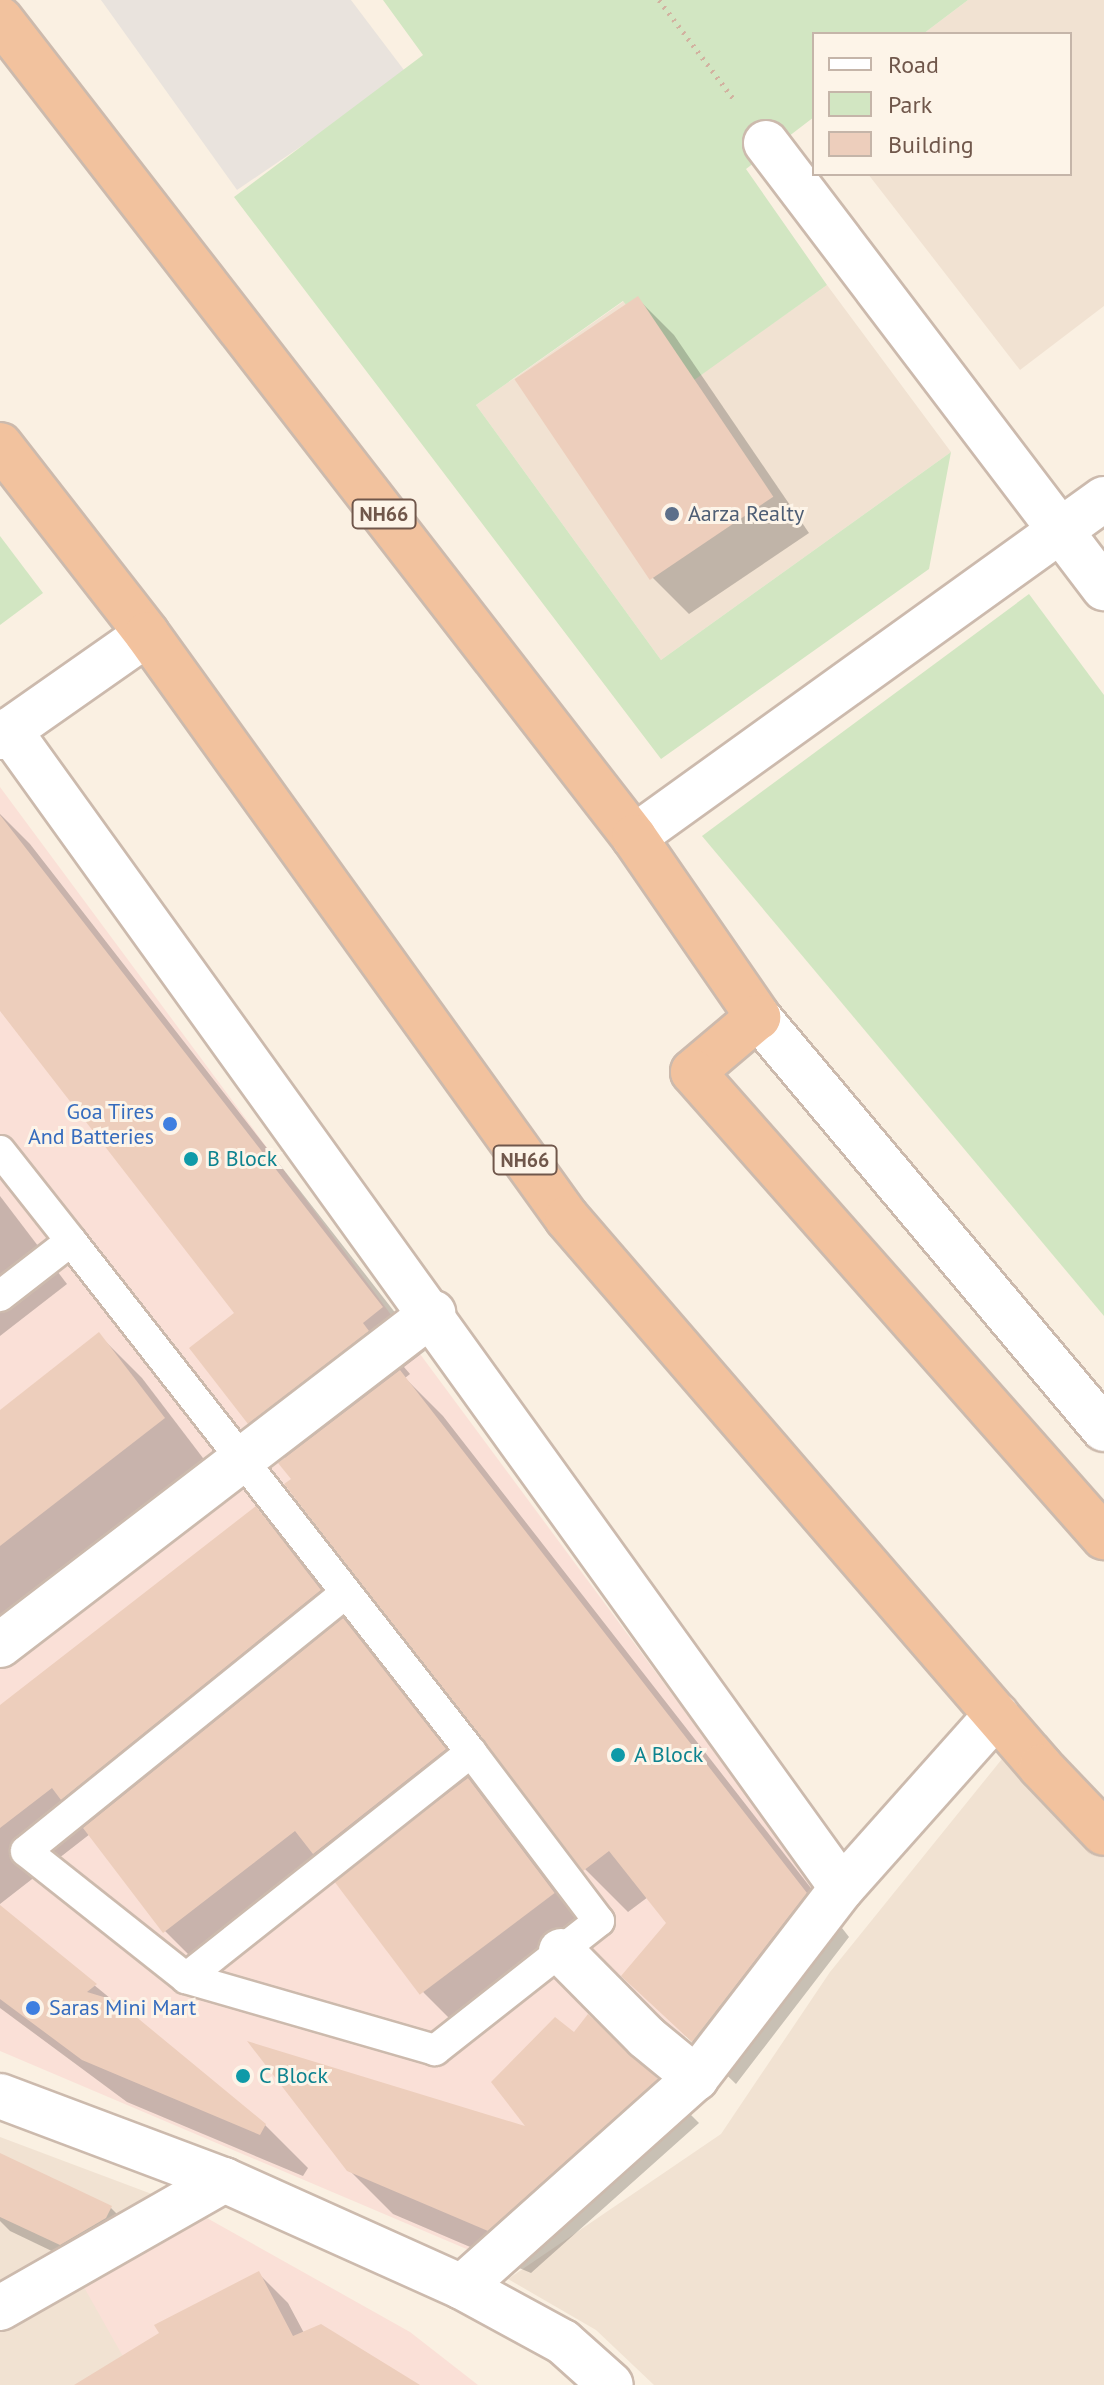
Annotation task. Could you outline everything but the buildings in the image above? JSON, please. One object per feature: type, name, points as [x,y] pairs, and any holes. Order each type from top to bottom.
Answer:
[{"type":"highway","name":"NH66","points":[[0,19],[634,837],[758,1017]]},
{"type":"highway","name":"NH66","points":[[0,445],[147,634],[567,1218],[996,1715],[1104,1833]]},
{"type":"highway","points":[[758,1017],[693,1072],[1104,1537]]},
{"type":"street","points":[[766,143],[1104,588]]},
{"type":"street","points":[[634,837],[1104,499]]},
{"type":"street","points":[[147,634],[5,734],[433,1313],[842,1888]]},
{"type":"street","points":[[758,1017],[1104,1429]]},
{"type":"street","points":[[0,1645],[433,1313]]},
{"type":"street","points":[[462,2287],[696,2078],[842,1888],[996,1715]]},
{"type":"street","points":[[561,1951],[646,2037],[696,2078]]},
{"type":"street","points":[[0,2096],[224,2180],[462,2287],[563,2342],[611,2385]]},
{"type":"street","points":[[0,2308],[224,2180]]},
{"type":"lane","points":[[0,1151],[471,1752],[599,1921],[435,2050],[186,1978],[26,1851],[346,1593]]},
{"type":"lane","points":[[0,1296],[71,1241]]},
{"type":"lane","points":[[186,1978],[471,1752]]},
{"type":"path","points":[[659,0],[766,143]]},
{"type":"shaded area","points":[[101,0],[351,0],[407,74],[237,190]]},
{"type":"shaded area","points":[[968,0],[1104,0],[1104,306],[1020,370],[870,176],[1072,176],[1072,32],[926,32]]},
{"type":"shaded area","points":[[827,285],[951,452],[661,660],[476,405],[624,301],[690,382]]},
{"type":"shaded area","points":[[0,787],[823,1898],[659,2063],[483,2256],[0,2051]]},
{"type":"shaded area","points":[[1006,1754],[1104,1858],[1104,2385],[654,2385],[596,2330],[508,2279],[721,2134],[830,1972]]},
{"type":"shaded area","points":[[0,2137],[189,2208],[139,2385],[0,2385]]},
{"type":"shaded area","points":[[189,2208],[410,2332],[478,2385],[139,2385],[76,2273]]},
{"type":"green space","points":[[383,0],[968,0],[926,32],[812,32],[812,119],[746,169],[827,285],[690,383],[623,301],[476,405],[661,660],[951,452],[929,569],[661,759],[234,197],[423,55]]},
{"type":"green space","points":[[0,536],[43,593],[0,625]]},
{"type":"green space","points":[[1029,594],[1104,695],[1104,1316],[702,836]]},
{"type":"place","name":"Aarza Realty","points":[[672,514]]},
{"type":"place","name":"Goa Tires And Batteries","points":[[170,1124]]},
{"type":"place","name":"B Block","points":[[191,1159]]},
{"type":"place","name":"A Block","points":[[618,1755]]},
{"type":"place","name":"Saras Mini Mart","points":[[33,2008]]},
{"type":"place","name":"C Block","points":[[243,2076]]}]
